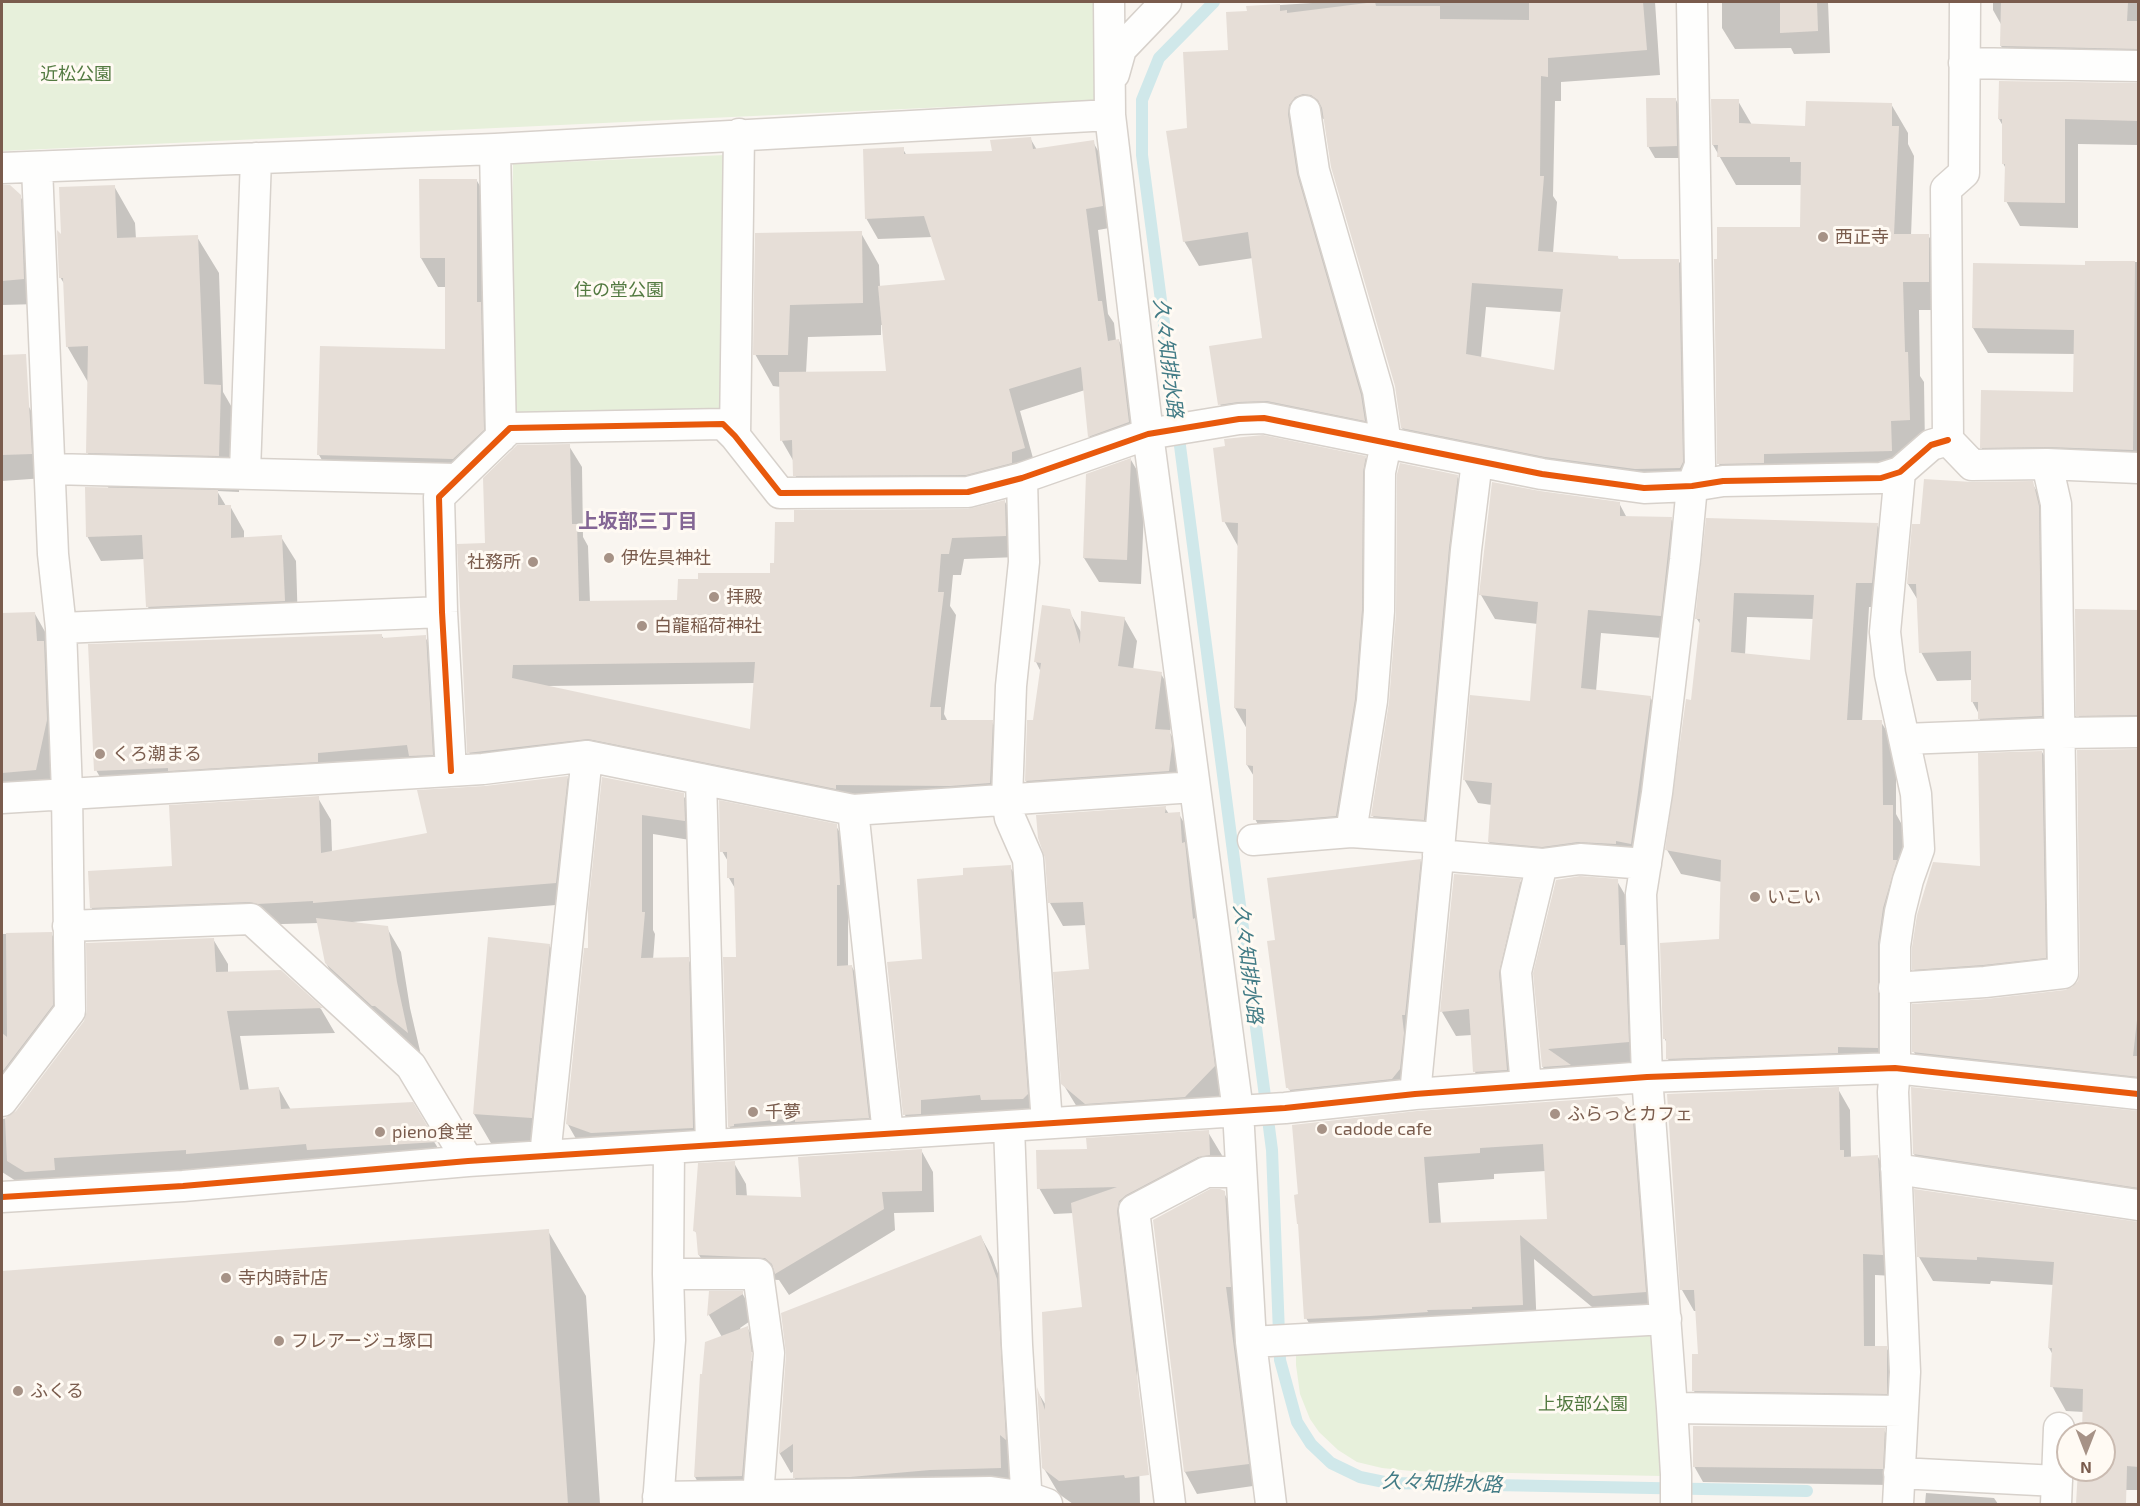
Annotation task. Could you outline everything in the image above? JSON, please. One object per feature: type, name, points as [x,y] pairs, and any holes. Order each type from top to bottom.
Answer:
[{"type":"street","points":[[1109,2],[1110,115],[1169,430],[1194,787],[1245,1111],[1241,1172],[1271,1504]]},
{"type":"street","points":[[1110,85],[1121,49],[1166,2]]},
{"type":"street","points":[[1676,1504],[1666,1319],[1647,1077],[1641,894],[1658,793],[1692,486],[1700,465],[1692,2]]},
{"type":"street","points":[[1965,2],[1964,173],[1946,189],[1948,440],[1972,465],[2047,464],[2139,468]]},
{"type":"street","points":[[1964,63],[2139,66]]},
{"type":"street","points":[[1305,111],[1314,171],[1378,390],[1386,444],[1380,472],[1379,611],[1372,700],[1351,832]]},
{"type":"street","points":[[2,168],[495,149],[1110,115]]},
{"type":"street","points":[[735,436],[739,134]]},
{"type":"street","points":[[495,149],[501,437]]},
{"type":"street","points":[[245,472],[256,158]]},
{"type":"street","points":[[2,1101],[70,1011],[67,793],[61,628],[53,554],[37,167]]},
{"type":"street","points":[[451,771],[442,612],[439,497],[510,428],[723,424],[780,493],[968,492],[1022,478],[1169,430],[1239,419],[1264,418],[1542,474],[1644,488],[1692,486],[1724,481],[1881,478],[1900,472],[1931,445],[1948,440]]},
{"type":"street","points":[[1414,1094],[1467,542],[1477,461]]},
{"type":"street","points":[[1894,988],[1985,982],[2063,973],[2056,504],[2047,464]]},
{"type":"street","points":[[51,468],[456,479]]},
{"type":"street","points":[[1900,472],[1885,632],[1890,674],[1916,794],[1919,849],[1900,912],[1895,946],[1896,1068],[1893,1092],[1905,1372],[1898,1486],[2056,1493]]},
{"type":"street","points":[[1022,478],[1024,562],[1011,686],[1007,800],[1010,818],[1028,859],[1047,1123]]},
{"type":"street","points":[[61,628],[442,612]]},
{"type":"street","points":[[1904,739],[2139,732]]},
{"type":"street","points":[[2,798],[483,769],[587,756],[853,810],[1194,787]]},
{"type":"street","points":[[545,1156],[587,756]]},
{"type":"street","points":[[701,779],[711,1145]]},
{"type":"street","points":[[853,810],[888,1134]]},
{"type":"street","points":[[1253,840],[1351,832],[1542,864],[1580,859],[1646,864]]},
{"type":"street","points":[[1526,1086],[1516,972],[1542,864]]},
{"type":"street","points":[[69,926],[251,919],[411,1066],[468,1161]]},
{"type":"street","points":[[2,1197],[183,1186],[468,1161],[1245,1111],[1414,1094],[1647,1077],[1896,1068],[2139,1094]]},
{"type":"street","points":[[669,1148],[670,1340],[658,1501],[991,1492],[1034,1502],[1017,1346],[1009,1126]]},
{"type":"street","points":[[1896,1169],[2139,1205]]},
{"type":"street","points":[[1170,1504],[1134,1210],[1206,1172],[1241,1172]]},
{"type":"street","points":[[668,1274],[758,1274],[769,1353],[773,1498]]},
{"type":"street","points":[[1258,1342],[1666,1319]]},
{"type":"street","points":[[1672,1408],[1902,1411]]},
{"type":"green space","name":"近松公園","points":[[4,2],[1097,2],[1097,100],[2,151],[2,8]]},
{"type":"green space","name":"住の堂公園","points":[[726,155],[726,415],[509,419],[513,164]]},
{"type":"green space","name":"上坂部公園","points":[[1650,1330],[1661,1476],[1411,1471],[1382,1468],[1357,1462],[1338,1450],[1319,1432],[1310,1419],[1300,1394],[1296,1353]]},
{"type":"building","points":[[1375,2],[1376,6],[1440,6],[1440,19],[1529,20],[1529,2],[1643,2],[1647,50],[1548,58],[1548,77],[1541,76],[1540,176],[1544,176],[1538,251],[1618,256],[1618,259],[1679,259],[1683,462],[1680,468],[1635,469],[1545,457],[1401,428],[1395,386],[1331,167],[1322,108],[1318,100],[1311,95],[1303,94],[1295,97],[1289,105],[1288,114],[1297,174],[1361,395],[1365,421],[1267,401],[1218,405],[1209,346],[1262,338],[1248,232],[1183,242],[1166,131],[1187,128],[1183,52],[1228,50],[1226,12],[1247,11],[1246,6],[1280,4],[1280,11],[1287,10],[1287,13]],"holes":[[[1472,283],[1563,289],[1554,370],[1466,354]]]},
{"type":"building","points":[[1780,2],[1817,2],[1818,31],[1780,33]]},
{"type":"building","points":[[2001,2],[2128,2],[2127,21],[2139,21],[2139,49],[2000,46]]},
{"type":"building","points":[[1999,81],[2139,83],[2139,121],[2065,119],[2065,203],[2004,202],[2005,164],[2002,164],[2002,119],[1998,119]]},
{"type":"building","points":[[1646,98],[1676,98],[1677,146],[1647,147]]},
{"type":"building","points":[[1711,99],[1739,99],[1739,123],[1805,126],[1806,101],[1892,103],[1892,126],[1899,126],[1894,234],[1929,234],[1929,282],[1903,282],[1910,420],[1891,421],[1892,451],[1764,454],[1764,463],[1717,464],[1714,259],[1717,259],[1717,227],[1800,227],[1801,162],[1790,162],[1790,157],[1717,157],[1718,145],[1712,145]]},
{"type":"building","points":[[1031,137],[1033,149],[1094,140],[1103,206],[1086,209],[1098,301],[1102,301],[1108,341],[1119,339],[1129,422],[1088,437],[1081,367],[1009,389],[1025,448],[1012,452],[1012,463],[966,475],[793,476],[792,440],[780,441],[779,372],[886,371],[878,286],[945,280],[924,216],[865,219],[863,149],[904,147],[904,154],[992,151],[990,140]]},
{"type":"building","points":[[419,179],[477,179],[477,302],[481,302],[484,430],[453,459],[317,455],[320,346],[445,349],[445,258],[420,258]]},
{"type":"building","points":[[2,185],[10,185],[21,195],[24,279],[2,281]]},
{"type":"building","points":[[115,185],[117,238],[198,235],[204,384],[221,385],[219,456],[86,453],[88,346],[66,347],[63,278],[59,278],[57,230],[61,234],[59,187]]},
{"type":"building","points":[[862,231],[863,303],[790,305],[788,355],[753,355],[755,233]]},
{"type":"building","points":[[2085,261],[2135,261],[2133,450],[2047,447],[1980,448],[1981,390],[2073,392],[2074,330],[1972,328],[1973,263],[2085,265]]},
{"type":"building","points":[[26,354],[32,454],[2,455],[2,355]]},
{"type":"building","points":[[1263,435],[1366,456],[1363,472],[1362,610],[1355,699],[1336,816],[1253,820],[1253,766],[1246,765],[1246,709],[1234,708],[1238,523],[1222,522],[1213,448],[1225,446],[1224,439]]},
{"type":"building","points":[[570,444],[572,524],[577,524],[579,601],[677,600],[678,579],[698,579],[698,573],[770,573],[770,563],[774,563],[775,522],[794,522],[794,510],[968,509],[1005,500],[1006,536],[952,538],[949,554],[941,554],[938,592],[944,592],[930,707],[941,707],[941,720],[993,720],[990,783],[950,786],[836,785],[836,789],[588,739],[467,753],[457,544],[485,543],[483,478],[517,445]],"holes":[[[755,662],[750,729],[512,678],[513,665]]]},
{"type":"building","points":[[1131,458],[1127,560],[1083,558],[1086,474]]},
{"type":"building","points":[[1400,463],[1458,475],[1424,820],[1371,816],[1389,702],[1396,612],[1397,474]]},
{"type":"building","points":[[1924,479],[1972,482],[2033,481],[2039,506],[2042,716],[1978,719],[1978,702],[1971,702],[1971,651],[1919,653],[1916,584],[1907,584],[1912,524],[1920,524]]},
{"type":"building","points":[[1492,482],[1620,502],[1620,516],[1672,517],[1661,616],[1588,610],[1581,688],[1651,696],[1631,844],[1616,841],[1616,844],[1578,842],[1542,847],[1488,842],[1492,783],[1463,780],[1470,695],[1530,701],[1538,602],[1479,595]]},
{"type":"building","points":[[85,487],[218,490],[218,505],[231,505],[231,538],[282,535],[285,601],[146,607],[142,535],[86,537]]},
{"type":"building","points":[[1706,518],[1878,523],[1872,583],[1856,583],[1847,720],[1882,720],[1883,805],[1893,805],[1893,860],[1897,860],[1883,908],[1878,944],[1878,1048],[1838,1047],[1838,1053],[1666,1059],[1666,1039],[1663,1039],[1660,943],[1719,939],[1721,860],[1665,850],[1686,699],[1691,700],[1700,619],[1695,619]],"holes":[[[1734,593],[1814,595],[1810,660],[1731,652]]]},
{"type":"building","points":[[1042,605],[1070,609],[1080,644],[1081,611],[1125,617],[1118,666],[1162,672],[1155,729],[1170,730],[1172,746],[1169,771],[1025,781],[1027,720],[1033,720],[1041,663],[1034,662]]},
{"type":"building","points":[[2075,609],[2139,610],[2139,715],[2076,716]]},
{"type":"building","points":[[35,612],[37,641],[44,641],[47,720],[36,770],[2,773],[2,613]]},
{"type":"building","points":[[382,634],[382,638],[426,635],[433,755],[409,756],[407,745],[318,753],[318,762],[168,771],[168,768],[94,771],[88,644]]},
{"type":"building","points":[[2139,749],[2139,1002],[2133,1056],[2139,1056],[2139,1077],[1912,1052],[1912,1004],[2065,990],[2078,981],[2080,973],[2077,750]]},
{"type":"building","points":[[2042,751],[2046,958],[1912,970],[1912,947],[1917,915],[1933,862],[1980,866],[1978,753]]},
{"type":"building","points":[[568,776],[556,883],[313,903],[313,901],[257,904],[250,902],[90,908],[88,871],[172,866],[169,805],[319,796],[321,853],[427,833],[417,790],[485,786]]},
{"type":"building","points":[[602,777],[684,793],[685,821],[642,815],[642,912],[645,912],[641,958],[689,957],[693,1128],[591,1133],[566,1124],[584,948],[588,948],[588,908]]},
{"type":"building","points":[[719,800],[837,824],[840,885],[837,885],[837,966],[852,965],[869,1118],[795,1122],[795,1118],[734,1124],[728,1127],[723,957],[736,957],[734,878],[727,878],[727,852],[720,852]]},
{"type":"building","points":[[1166,806],[1165,813],[1180,812],[1182,843],[1185,842],[1193,919],[1195,918],[1215,1066],[1185,1097],[1085,1104],[1061,1084],[1053,972],[1089,969],[1083,902],[1048,903],[1045,858],[1038,838],[1036,815]]},
{"type":"building","points":[[1421,859],[1405,1015],[1402,1015],[1404,1033],[1400,1069],[1392,1079],[1289,1090],[1286,1088],[1267,941],[1275,940],[1267,878]]},
{"type":"building","points":[[1011,865],[1028,1094],[1023,1099],[981,1100],[980,1095],[921,1100],[921,1114],[903,1115],[887,962],[922,959],[917,879],[963,875],[963,868]]},
{"type":"building","points":[[1454,874],[1521,879],[1499,973],[1507,1070],[1473,1072],[1469,1009],[1440,1012]]},
{"type":"building","points":[[1580,876],[1618,879],[1620,945],[1625,945],[1629,1042],[1548,1049],[1571,1065],[1542,1067],[1533,973],[1556,880]]},
{"type":"building","points":[[316,918],[388,926],[408,1033],[375,1006],[372,1006],[325,963]]},
{"type":"building","points":[[52,932],[53,1005],[2,1072],[2,1033],[7,1037],[6,933]]},
{"type":"building","points":[[488,937],[550,944],[532,1118],[473,1114]]},
{"type":"building","points":[[214,938],[216,972],[281,970],[323,1008],[227,1011],[240,1090],[279,1087],[281,1109],[413,1102],[437,1142],[307,1150],[306,1144],[186,1154],[186,1150],[54,1158],[55,1170],[25,1172],[7,1161],[5,1118],[16,1111],[84,1021],[87,1011],[86,943]]},
{"type":"building","points":[[1839,1087],[1840,1150],[1844,1150],[1844,1157],[1878,1155],[1883,1255],[1863,1254],[1864,1346],[1887,1346],[1887,1394],[1692,1391],[1692,1354],[1698,1354],[1694,1290],[1680,1290],[1667,1094]]},
{"type":"building","points":[[1911,1087],[2139,1111],[2139,1188],[1913,1154]]},
{"type":"building","points":[[1617,1097],[1632,1107],[1646,1292],[1593,1296],[1520,1235],[1523,1305],[1304,1319],[1294,1195],[1298,1194],[1292,1125],[1417,1111]],"holes":[[[1543,1144],[1547,1219],[1429,1223],[1424,1157],[1480,1153],[1480,1148]]]},
{"type":"building","points":[[1209,1130],[1210,1155],[1198,1157],[1126,1195],[1119,1201],[1117,1211],[1149,1475],[1059,1481],[1042,1468],[1037,1387],[1045,1410],[1042,1312],[1082,1307],[1071,1203],[1117,1187],[1037,1189],[1036,1150],[1087,1149],[1086,1138]]},
{"type":"building","points":[[922,1149],[922,1191],[882,1192],[884,1209],[775,1274],[772,1264],[765,1258],[698,1255],[696,1232],[693,1231],[698,1163],[735,1161],[736,1195],[801,1197],[798,1157]]},
{"type":"building","points":[[1210,1189],[1225,1191],[1231,1287],[1226,1287],[1249,1464],[1184,1472],[1153,1220]]},
{"type":"building","points":[[1914,1189],[2139,1222],[2139,1467],[2127,1466],[2126,1504],[2076,1504],[2077,1482],[2116,1482],[2116,1422],[2082,1422],[2083,1389],[2050,1387],[2052,1348],[2048,1348],[2054,1262],[1977,1257],[1977,1260],[1917,1257]]},
{"type":"building","name":"フレアージュ塚口","points":[[549,1229],[568,1504],[2,1504],[2,1271]]},
{"type":"building","points":[[981,1235],[997,1279],[1006,1440],[1000,1435],[1001,1468],[793,1478],[793,1444],[779,1454],[786,1354],[781,1313]]},
{"type":"building","points":[[709,1291],[743,1291],[743,1294],[707,1316]]},
{"type":"building","points":[[748,1326],[752,1354],[742,1476],[694,1477],[700,1374],[702,1374],[705,1342]]},
{"type":"building","points":[[1693,1426],[1885,1428],[1883,1469],[1693,1467]]},
{"type":"waterway","name":"久々知排水路","points":[[1214,2],[1159,58],[1142,100],[1142,155],[1272,1150],[1280,1360],[1297,1422],[1311,1444],[1331,1463],[1360,1477],[1389,1483],[1807,1491]]},
{"type":"cycle path","points":[[451,771],[442,612],[439,497],[510,428],[723,424],[780,493],[968,492],[1022,478],[1148,434],[1239,419],[1264,418],[1542,474],[1644,488],[1692,486],[1723,481],[1881,478],[1900,472],[1931,445],[1948,440]]},
{"type":"cycle path","points":[[2,1197],[183,1186],[468,1161],[1285,1108],[1415,1094],[1647,1077],[1895,1068],[2138,1094]]},
{"type":"place","name":"西正寺","points":[[1823,237]]},
{"type":"place","name":"伊佐具神社","points":[[609,558]]},
{"type":"place","name":"社務所","points":[[533,562]]},
{"type":"place","name":"拝殿","points":[[714,597]]},
{"type":"place","name":"白龍稲荷神社","points":[[642,626]]},
{"type":"place","name":"くろ潮まる","points":[[100,754]]},
{"type":"place","name":"いこい","points":[[1755,897]]},
{"type":"place","name":"千夢","points":[[753,1112]]},
{"type":"place","name":"ふらっとカフェ","points":[[1555,1114]]},
{"type":"place","name":"cadode cafe","points":[[1322,1129]]},
{"type":"place","name":"pieno食堂","points":[[380,1132]]},
{"type":"place","name":"寺内時計店","points":[[226,1278]]},
{"type":"place","name":"フレアージュ塚口","points":[[279,1341]]},
{"type":"place","name":"ふくる","points":[[18,1391]]},
{"type":"district","name":"上坂部三丁目","points":[[638,521]]}]
